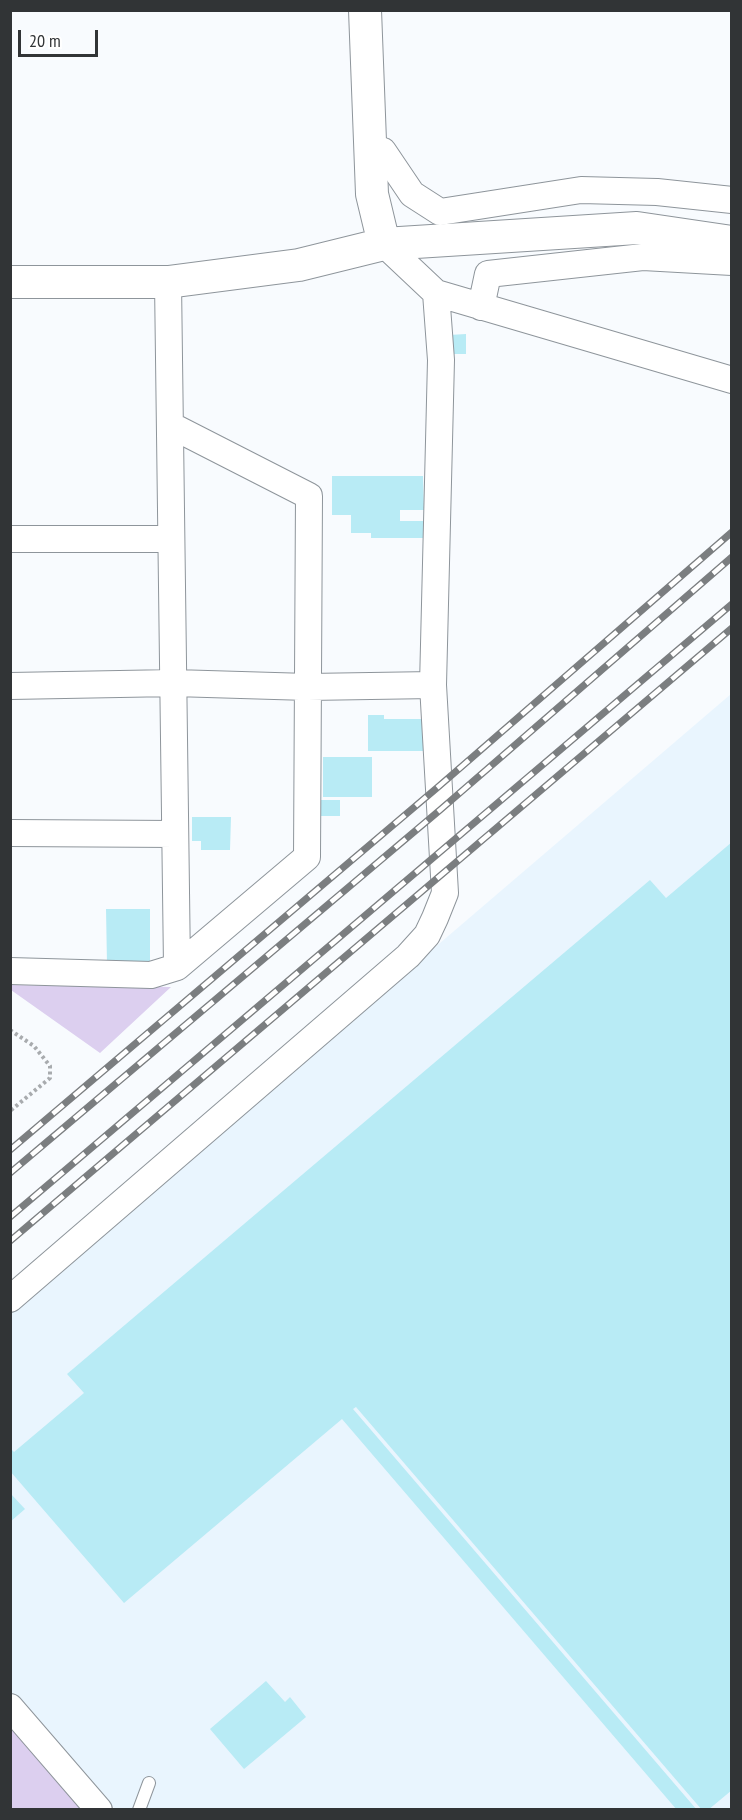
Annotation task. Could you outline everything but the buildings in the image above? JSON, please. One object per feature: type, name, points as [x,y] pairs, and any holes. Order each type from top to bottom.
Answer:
[{"type":"street","points":[[364,10],[372,194],[384,244],[436,294],[732,380]]},
{"type":"street","points":[[370,151],[383,151],[412,194],[440,213],[581,190],[657,192],[732,200]]},
{"type":"street","points":[[10,282],[168,282],[299,265],[384,244],[637,228],[732,242]]},
{"type":"street","points":[[481,307],[488,274],[643,256],[732,262]]},
{"type":"street","points":[[168,282],[177,967]]},
{"type":"street","points":[[10,1299],[408,956],[427,935],[445,894],[433,685],[441,360],[436,294]]},
{"type":"street","points":[[10,971],[151,975],[177,967],[307,857],[309,496],[170,425]]},
{"type":"street","points":[[10,539],[170,539]]},
{"type":"street","points":[[10,686],[174,682],[308,687],[433,685]]},
{"type":"street","points":[[10,833],[175,834]]},
{"type":"street","points":[[10,1707],[99,1809]]},
{"type":"lane","points":[[139,1809],[149,1783]]},
{"type":"path","points":[[10,1030],[34,1046],[50,1066],[50,1078],[10,1112]]},
{"type":"shaded area","points":[[731,694],[731,1809],[115,1809],[11,1692],[10,1311]]},
{"type":"shaded area","points":[[11,985],[171,987],[100,1053],[11,990]]},
{"type":"shaded area","points":[[11,1724],[84,1809],[11,1809]]},
{"type":"railway","points":[[10,1150],[438,787],[732,532]]},
{"type":"railway","points":[[10,1173],[440,810],[732,557]]},
{"type":"railway","points":[[10,1217],[732,604]]},
{"type":"railway","points":[[10,1241],[732,628]]}]
